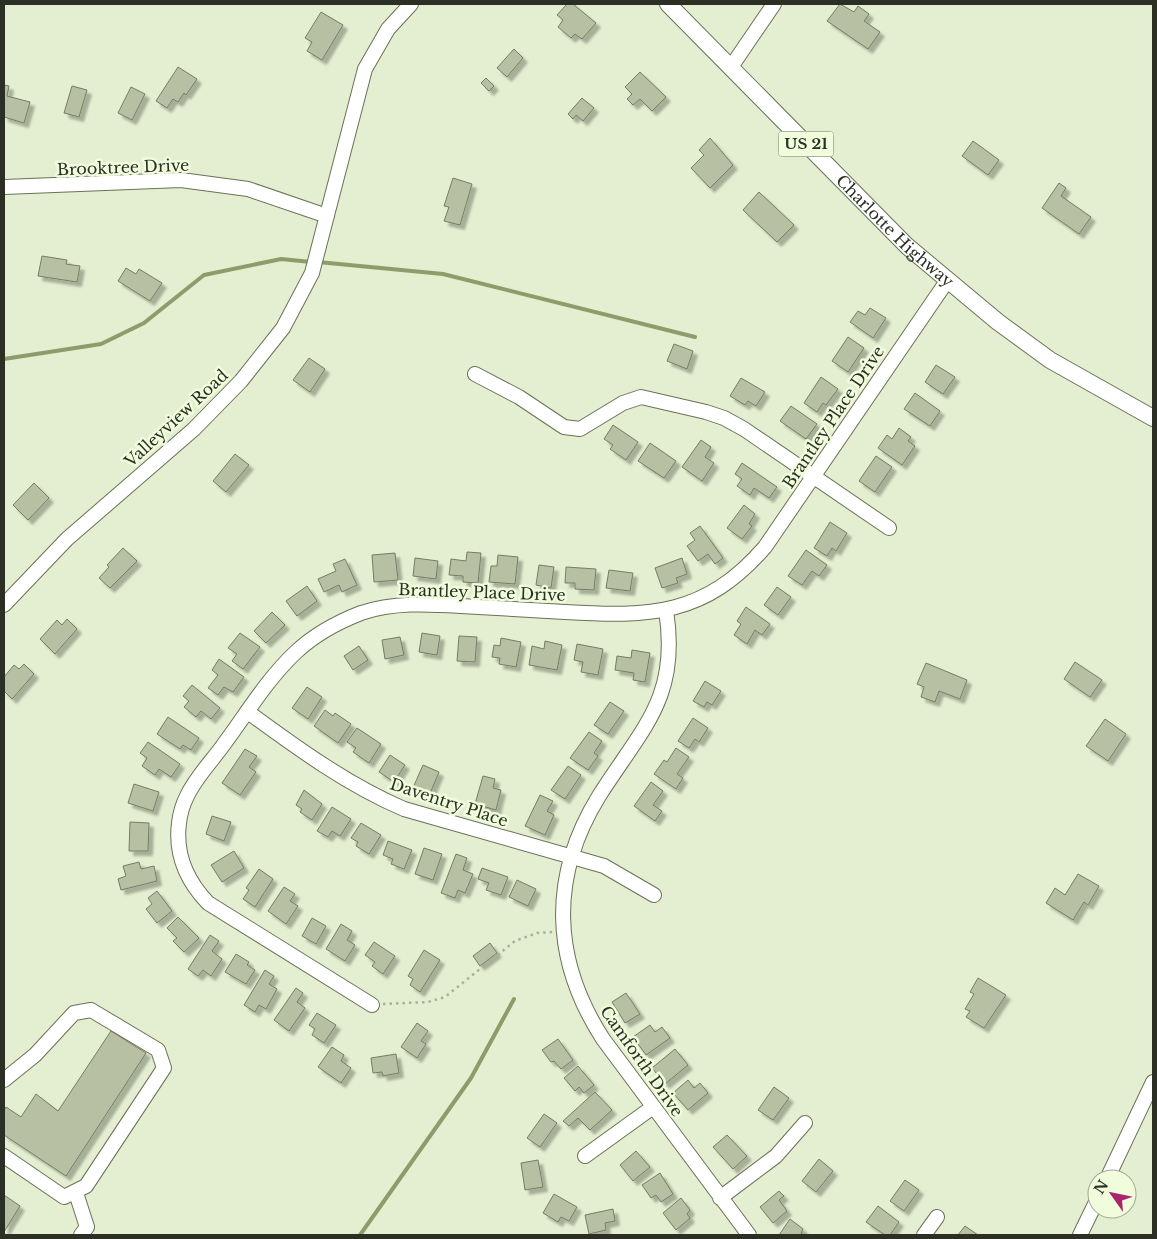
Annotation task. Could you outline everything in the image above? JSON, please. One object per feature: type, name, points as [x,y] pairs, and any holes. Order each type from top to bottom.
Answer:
[{"type":"main road","name":"Charlotte Highway","points":[[668,4],[907,246],[947,280],[1050,360],[1153,418]]},
{"type":"street","name":"Valleyview Road","points":[[4,605],[67,539],[194,430],[241,381],[283,328],[312,273],[365,69],[388,29],[411,4]]},
{"type":"street","points":[[731,67],[774,4]]},
{"type":"street","name":"Brooktree Drive","points":[[4,186],[181,180],[248,189],[328,216]]},
{"type":"street","name":"Brantley Place Drive","points":[[372,1005],[219,910],[199,894],[186,872],[180,853],[178,834],[184,803],[191,789],[274,676],[297,652],[327,629],[362,613],[384,607],[428,604],[630,615],[666,610],[709,594],[735,577],[765,547],[947,280]]},
{"type":"street","points":[[475,374],[519,397],[564,427],[580,429],[623,403],[641,398],[724,418],[889,528]]},
{"type":"street","name":"Camforth Drive","points":[[666,610],[670,657],[664,690],[649,723],[598,798],[576,841],[570,858],[564,888],[563,931],[571,974],[588,1016],[653,1107],[749,1235]]},
{"type":"street","name":"Daventry Place","points":[[248,712],[293,745],[382,799],[404,809],[570,858],[604,866],[654,896]]},
{"type":"street","points":[[4,1080],[35,1055],[74,1013],[91,1010],[158,1050],[164,1068],[86,1186],[76,1193],[64,1197],[4,1156]]},
{"type":"street","points":[[1112,1169],[1153,1082]]},
{"type":"street","points":[[585,1156],[653,1107]]},
{"type":"street","points":[[720,1198],[776,1156],[805,1123]]},
{"type":"street","points":[[76,1193],[84,1231]]},
{"type":"street","points":[[924,1235],[937,1217]]},
{"type":"street","points":[[1080,1235],[1088,1219]]},
{"type":"path","points":[[372,1005],[428,1002],[445,998],[515,941],[537,932],[563,931]]},
{"type":"building","points":[[567,4],[573,4],[596,23],[582,39],[575,34],[571,38],[558,27],[563,20],[557,15]]},
{"type":"building","points":[[840,4],[854,12],[858,6],[869,14],[864,21],[880,32],[868,49],[827,21]]},
{"type":"building","points":[[321,12],[343,25],[322,60],[307,51],[312,42],[305,38]]},
{"type":"building","points":[[514,49],[523,58],[507,77],[497,68]]},
{"type":"building","points":[[178,67],[197,79],[186,95],[184,93],[178,102],[173,99],[167,108],[156,101]]},
{"type":"building","points":[[640,72],[666,97],[652,111],[640,99],[633,105],[627,99],[632,94],[625,87]]},
{"type":"building","points":[[486,78],[494,86],[489,91],[481,83]]},
{"type":"building","points":[[4,85],[9,86],[7,96],[30,102],[24,123],[4,117]]},
{"type":"building","points":[[72,86],[87,90],[79,117],[64,113]]},
{"type":"building","points":[[131,87],[145,94],[132,120],[118,113]]},
{"type":"building","points":[[582,98],[594,108],[583,121],[576,115],[573,119],[568,114]]},
{"type":"building","points":[[710,138],[733,165],[710,188],[691,168],[704,155],[699,150]]},
{"type":"building","points":[[973,141],[999,160],[988,175],[962,156]]},
{"type":"building","points":[[453,178],[472,184],[460,225],[444,221],[449,207],[444,206]]},
{"type":"building","points":[[1059,183],[1066,188],[1061,196],[1091,217],[1079,234],[1042,208]]},
{"type":"building","points":[[759,192],[794,225],[777,242],[743,210]]},
{"type":"building","points":[[42,256],[67,260],[66,264],[80,266],[77,282],[38,276]]},
{"type":"building","points":[[126,268],[136,274],[139,269],[162,283],[150,301],[118,281]]},
{"type":"building","points":[[870,308],[886,318],[873,338],[850,322],[858,311],[865,315]]},
{"type":"building","points":[[848,337],[864,348],[848,372],[832,361]]},
{"type":"building","points":[[674,344],[693,351],[687,369],[667,361]]},
{"type":"building","points":[[309,358],[325,369],[310,392],[293,380]]},
{"type":"building","points":[[936,365],[955,377],[943,394],[925,382]]},
{"type":"building","points":[[821,377],[838,389],[826,405],[823,403],[817,412],[804,403]]},
{"type":"building","points":[[741,378],[765,392],[756,406],[748,401],[745,405],[730,396]]},
{"type":"building","points":[[915,393],[940,411],[930,426],[904,409]]},
{"type":"building","points":[[791,406],[817,424],[806,439],[780,421]]},
{"type":"building","points":[[613,425],[638,442],[626,460],[610,449],[613,445],[604,439]]},
{"type":"building","points":[[899,428],[911,437],[908,441],[915,446],[902,465],[878,448],[887,435],[892,439]]},
{"type":"building","points":[[701,440],[711,447],[705,457],[714,463],[702,481],[682,467]]},
{"type":"building","points":[[650,443],[676,461],[664,478],[638,461]]},
{"type":"building","points":[[235,454],[249,465],[226,492],[213,481]]},
{"type":"building","points":[[876,456],[892,467],[875,492],[859,481]]},
{"type":"building","points":[[742,463],[777,487],[769,498],[754,488],[750,495],[737,486],[742,479],[735,474]]},
{"type":"building","points":[[34,483],[49,498],[28,520],[13,505]]},
{"type":"building","points":[[744,505],[755,514],[749,524],[752,526],[742,539],[727,528]]},
{"type":"building","points":[[830,522],[847,533],[836,551],[832,548],[827,556],[814,548]]},
{"type":"building","points":[[700,526],[723,558],[715,564],[708,554],[698,561],[687,546],[695,540],[690,533]]},
{"type":"building","points":[[123,548],[137,561],[110,588],[99,578],[109,567],[107,565]]},
{"type":"building","points":[[806,550],[827,565],[819,576],[812,571],[802,585],[788,576]]},
{"type":"building","points":[[467,552],[481,553],[478,583],[463,582],[463,576],[449,575],[451,559],[466,561]]},
{"type":"building","points":[[395,553],[398,580],[374,582],[372,555]]},
{"type":"building","points":[[498,555],[518,557],[515,584],[489,582],[491,566],[497,566]]},
{"type":"building","points":[[415,558],[438,561],[436,579],[413,576]]},
{"type":"building","points":[[682,558],[687,574],[676,578],[678,583],[662,588],[655,568]]},
{"type":"building","points":[[345,559],[357,585],[342,592],[339,585],[324,592],[318,579],[336,571],[333,564]]},
{"type":"building","points":[[539,565],[554,567],[551,588],[536,585]]},
{"type":"building","points":[[566,567],[596,569],[594,590],[575,589],[575,583],[565,583]]},
{"type":"building","points":[[609,570],[633,573],[630,591],[606,588]]},
{"type":"building","points":[[307,586],[317,601],[297,616],[286,601]]},
{"type":"building","points":[[777,587],[791,597],[778,615],[764,605]]},
{"type":"building","points":[[746,607],[770,624],[762,635],[755,630],[747,644],[734,635],[741,624],[737,621]]},
{"type":"building","points":[[272,612],[285,625],[266,643],[254,631]]},
{"type":"building","points":[[67,619],[77,629],[55,654],[40,639],[57,620],[62,625]]},
{"type":"building","points":[[240,633],[260,647],[243,669],[232,661],[237,654],[228,648]]},
{"type":"building","points":[[422,633],[440,636],[437,655],[419,652]]},
{"type":"building","points":[[459,636],[477,637],[475,662],[457,661]]},
{"type":"building","points":[[400,637],[404,655],[385,659],[382,640]]},
{"type":"building","points":[[501,638],[521,642],[516,667],[499,664],[500,658],[492,657],[494,645],[500,646]]},
{"type":"building","points":[[545,641],[562,645],[557,670],[529,665],[532,646],[544,649]]},
{"type":"building","points":[[577,644],[603,649],[598,675],[581,672],[583,662],[574,660]]},
{"type":"building","points":[[359,646],[368,660],[353,670],[344,656]]},
{"type":"building","points":[[632,650],[650,653],[645,682],[633,680],[634,673],[615,670],[617,656],[631,658]]},
{"type":"building","points":[[219,659],[244,677],[233,692],[224,687],[218,695],[208,688],[218,675],[212,670]]},
{"type":"building","points":[[1075,662],[1102,680],[1090,697],[1064,679]]},
{"type":"building","points":[[926,663],[967,680],[960,699],[939,691],[935,702],[921,697],[924,687],[917,684]]},
{"type":"building","points":[[24,664],[34,674],[12,699],[4,691],[4,677],[14,665],[19,669]]},
{"type":"building","points":[[705,681],[721,691],[712,705],[707,702],[704,707],[693,701]]},
{"type":"building","points":[[192,685],[220,708],[211,719],[201,711],[196,717],[184,707],[189,701],[183,696]]},
{"type":"building","points":[[307,687],[322,697],[308,719],[292,708]]},
{"type":"building","points":[[610,702],[624,711],[608,734],[594,725]]},
{"type":"building","points":[[325,710],[333,716],[335,713],[351,724],[338,743],[314,726]]},
{"type":"building","points":[[168,717],[199,738],[191,750],[183,745],[180,749],[157,734]]},
{"type":"building","points":[[693,718],[708,728],[699,742],[695,739],[689,748],[678,741]]},
{"type":"building","points":[[1105,719],[1126,734],[1108,761],[1086,746]]},
{"type":"building","points":[[357,728],[381,744],[369,763],[353,752],[356,748],[347,742]]},
{"type":"building","points":[[589,732],[602,741],[594,753],[598,756],[588,770],[570,758]]},
{"type":"building","points":[[148,742],[180,764],[171,777],[159,769],[155,775],[142,766],[147,758],[140,753]]},
{"type":"building","points":[[676,748],[689,757],[677,774],[683,778],[676,789],[654,774],[664,760],[667,762]]},
{"type":"building","points":[[245,749],[257,756],[249,767],[256,772],[240,795],[222,783]]},
{"type":"building","points":[[390,755],[405,765],[394,782],[379,772]]},
{"type":"building","points":[[423,765],[439,772],[429,796],[412,790]]},
{"type":"building","points":[[568,766],[581,775],[565,799],[551,790]]},
{"type":"building","points":[[483,776],[495,779],[493,788],[501,790],[496,810],[475,804]]},
{"type":"building","points":[[651,782],[663,791],[653,805],[662,811],[655,821],[634,806]]},
{"type":"building","points":[[134,784],[159,792],[153,811],[128,803]]},
{"type":"building","points":[[304,790],[322,804],[312,820],[300,812],[302,809],[296,805]]},
{"type":"building","points":[[540,795],[553,801],[547,811],[554,815],[545,835],[525,826]]},
{"type":"building","points":[[332,807],[351,819],[340,836],[332,831],[328,837],[317,831]]},
{"type":"building","points":[[212,816],[231,822],[224,841],[206,834]]},
{"type":"building","points":[[130,822],[149,823],[148,851],[129,851]]},
{"type":"building","points":[[361,823],[381,835],[369,854],[356,846],[358,842],[351,838]]},
{"type":"building","points":[[388,841],[412,850],[404,869],[391,864],[393,859],[383,855]]},
{"type":"building","points":[[424,848],[442,854],[433,880],[415,874]]},
{"type":"building","points":[[234,851],[244,868],[222,882],[211,865]]},
{"type":"building","points":[[456,854],[467,858],[463,870],[473,874],[465,893],[458,890],[455,898],[441,893]]},
{"type":"building","points":[[139,862],[141,869],[154,866],[157,881],[121,890],[118,879],[126,876],[123,866]]},
{"type":"building","points":[[482,868],[508,877],[501,895],[486,890],[489,883],[478,879]]},
{"type":"building","points":[[259,869],[273,879],[255,907],[243,899],[249,890],[246,888]]},
{"type":"building","points":[[1078,874],[1099,886],[1088,905],[1084,902],[1073,920],[1046,903],[1055,888],[1065,895]]},
{"type":"building","points":[[517,880],[536,889],[528,906],[509,897]]},
{"type":"building","points":[[284,887],[295,894],[290,901],[298,906],[286,924],[268,911]]},
{"type":"building","points":[[157,891],[172,911],[157,923],[146,909],[152,904],[148,898]]},
{"type":"building","points":[[178,917],[199,938],[184,952],[173,941],[177,938],[167,928]]},
{"type":"building","points":[[312,918],[326,926],[316,944],[302,936]]},
{"type":"building","points":[[341,924],[352,931],[347,940],[355,945],[345,961],[326,949]]},
{"type":"building","points":[[210,935],[219,941],[212,951],[222,959],[211,976],[203,970],[198,976],[188,969]]},
{"type":"building","points":[[374,942],[395,956],[383,974],[372,966],[375,962],[365,955]]},
{"type":"building","points":[[490,943],[497,953],[480,966],[473,956]]},
{"type":"building","points":[[424,950],[440,960],[420,992],[410,985],[413,979],[408,976]]},
{"type":"building","points":[[236,954],[249,962],[247,965],[255,970],[246,984],[225,972]]},
{"type":"building","points":[[265,970],[274,976],[269,984],[277,989],[266,1009],[259,1005],[255,1012],[244,1005]]},
{"type":"building","points":[[978,978],[1006,995],[984,1028],[966,1017],[970,1011],[965,1009],[974,994],[970,992]]},
{"type":"building","points":[[296,988],[303,993],[297,1002],[305,1008],[289,1031],[274,1020]]},
{"type":"building","points":[[626,993],[640,1014],[625,1023],[612,1002]]},
{"type":"building","points":[[317,1013],[336,1025],[324,1043],[312,1035],[315,1029],[309,1025]]},
{"type":"building","points":[[417,1023],[428,1031],[421,1041],[426,1044],[417,1058],[401,1047]]},
{"type":"building","points":[[650,1025],[655,1032],[662,1027],[670,1038],[646,1055],[633,1037]]},
{"type":"building","points":[[111,1031],[146,1053],[66,1176],[4,1135],[4,1110],[6,1107],[21,1117],[36,1094],[58,1111]]},
{"type":"building","points":[[558,1039],[573,1060],[561,1069],[554,1061],[551,1062],[542,1050]]},
{"type":"building","points":[[332,1047],[344,1055],[341,1061],[351,1068],[341,1083],[318,1067]]},
{"type":"building","points":[[675,1049],[688,1065],[665,1084],[652,1068]]},
{"type":"building","points":[[396,1054],[399,1073],[383,1076],[382,1072],[373,1073],[371,1058]]},
{"type":"building","points":[[578,1066],[594,1085],[584,1093],[579,1087],[575,1091],[564,1078]]},
{"type":"building","points":[[688,1080],[694,1088],[700,1083],[708,1093],[688,1110],[673,1093]]},
{"type":"building","points":[[774,1087],[789,1098],[773,1120],[758,1110]]},
{"type":"building","points":[[595,1092],[612,1110],[590,1130],[578,1118],[569,1126],[563,1121]]},
{"type":"building","points":[[544,1114],[557,1123],[540,1147],[527,1138]]},
{"type":"building","points":[[727,1135],[747,1156],[733,1169],[713,1147]]},
{"type":"building","points":[[636,1151],[650,1167],[633,1181],[620,1165]]},
{"type":"building","points":[[819,1159],[833,1171],[816,1192],[802,1181]]},
{"type":"building","points":[[538,1160],[543,1187],[525,1190],[521,1163]]},
{"type":"building","points":[[660,1173],[673,1194],[661,1202],[656,1195],[651,1198],[642,1185]]},
{"type":"building","points":[[905,1180],[919,1190],[904,1211],[890,1201]]},
{"type":"building","points":[[779,1191],[784,1196],[779,1200],[787,1211],[773,1223],[760,1207]]},
{"type":"building","points":[[554,1194],[577,1207],[569,1221],[561,1217],[558,1222],[543,1213]]},
{"type":"building","points":[[4,1195],[20,1206],[4,1232]]},
{"type":"building","points":[[681,1198],[690,1210],[687,1214],[690,1218],[676,1230],[663,1213]]},
{"type":"building","points":[[878,1206],[899,1222],[890,1235],[885,1235],[866,1222]]},
{"type":"building","points":[[613,1209],[615,1221],[605,1223],[606,1230],[589,1234],[585,1215]]},
{"type":"building","points":[[790,1219],[803,1229],[801,1233],[804,1235],[779,1235]]},
{"type":"building","points":[[965,1226],[978,1235],[958,1235]]},
{"type":"waterway","points":[[4,359],[101,344],[144,323],[204,275],[281,259],[311,262]]},
{"type":"waterway","points":[[318,262],[443,274],[695,337]]},
{"type":"waterway","points":[[360,1235],[471,1078],[514,999]]}]
